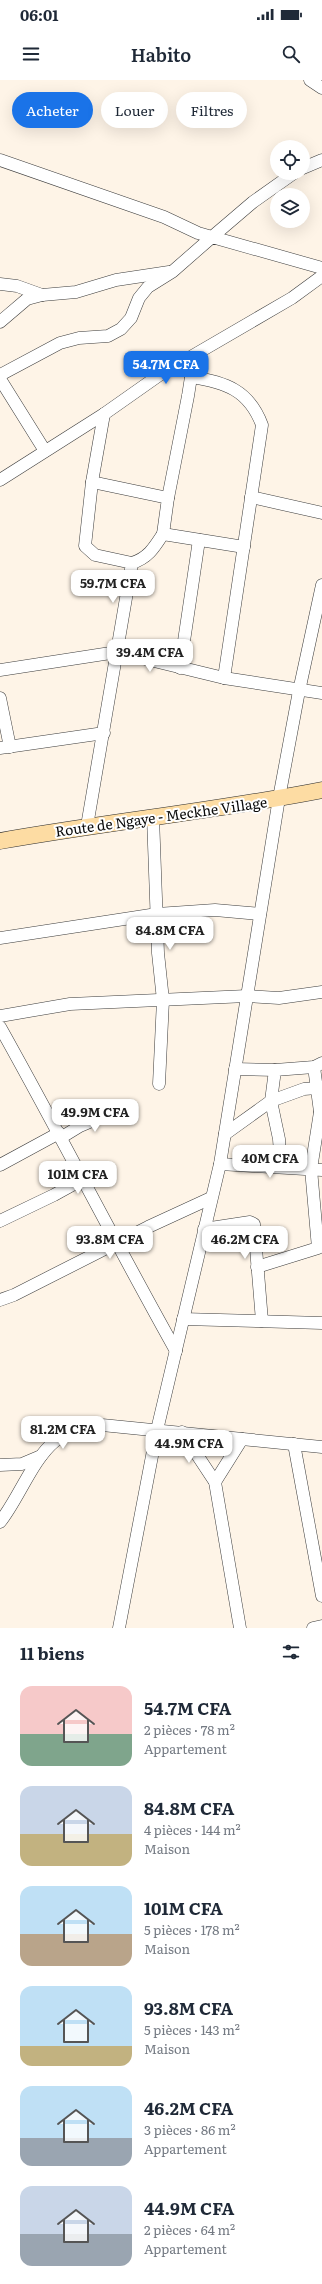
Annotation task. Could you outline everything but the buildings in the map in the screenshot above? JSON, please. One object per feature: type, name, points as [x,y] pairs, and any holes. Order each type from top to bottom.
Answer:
[{"type":"main road","name":"Route de Ngaye - Meckhe Village","points":[[0,841],[87,826],[279,798],[322,790]]},
{"type":"street","points":[[310,80],[322,88]]},
{"type":"street","points":[[0,160],[164,217],[198,233],[322,268]]},
{"type":"street","points":[[310,165],[322,160]]},
{"type":"street","points":[[0,374],[60,343],[79,338],[108,336],[121,329],[131,318],[139,298],[148,287],[172,272],[253,202],[284,180]]},
{"type":"street","points":[[0,322],[27,299],[42,295],[76,292],[116,280],[172,272]]},
{"type":"street","points":[[0,480],[104,414],[158,376],[190,359],[292,298],[322,276]]},
{"type":"street","points":[[0,284],[18,286],[42,295]]},
{"type":"street","points":[[104,414],[92,482],[85,546],[95,554],[132,563],[143,559],[151,552],[163,534],[168,498],[191,377],[190,359]]},
{"type":"street","points":[[191,377],[214,380],[233,388],[251,403],[259,416],[262,425],[224,678]]},
{"type":"street","points":[[0,379],[45,451]]},
{"type":"street","points":[[92,482],[168,498]]},
{"type":"street","points":[[251,497],[322,512]]},
{"type":"street","points":[[163,534],[244,547]]},
{"type":"street","points":[[180,668],[199,540]]},
{"type":"street","points":[[87,826],[118,652],[132,563]]},
{"type":"street","points":[[119,1628],[157,1430],[220,1164],[279,798],[299,691],[322,585]]},
{"type":"street","points":[[0,670],[118,652],[224,678],[299,691],[322,693]]},
{"type":"street","points":[[0,698],[5,748],[104,733]]},
{"type":"street","points":[[153,817],[157,914],[163,1000],[159,1084]]},
{"type":"street","points":[[0,938],[157,914],[215,910],[260,914]]},
{"type":"street","points":[[0,1016],[70,1004],[247,996],[279,998],[322,992]]},
{"type":"street","points":[[0,1027],[60,1135],[116,1244],[176,1351]]},
{"type":"street","points":[[235,1069],[275,1070],[318,1065],[317,1088],[321,1112],[316,1169],[320,1248],[257,1267]]},
{"type":"street","points":[[275,1070],[271,1101],[279,1139],[281,1167]]},
{"type":"street","points":[[225,1134],[271,1101],[304,1088],[317,1088]]},
{"type":"street","points":[[0,1165],[60,1135],[120,1109]]},
{"type":"street","points":[[220,1164],[316,1169]]},
{"type":"street","points":[[0,1221],[83,1179]]},
{"type":"street","points":[[0,1300],[14,1295],[211,1198]]},
{"type":"street","points":[[204,1229],[250,1222],[254,1224],[262,1321]]},
{"type":"street","points":[[183,1319],[322,1323]]},
{"type":"street","points":[[0,1522],[10,1509],[41,1456],[55,1441],[74,1429],[92,1424],[322,1447]]},
{"type":"street","points":[[182,1432],[216,1482],[240,1628]]},
{"type":"street","points":[[216,1482],[242,1439]]},
{"type":"street","points":[[294,1444],[322,1596]]},
{"type":"street","points":[[0,1465],[22,1464],[41,1456]]},
{"type":"street","points":[[313,1628],[322,1626]]}]
